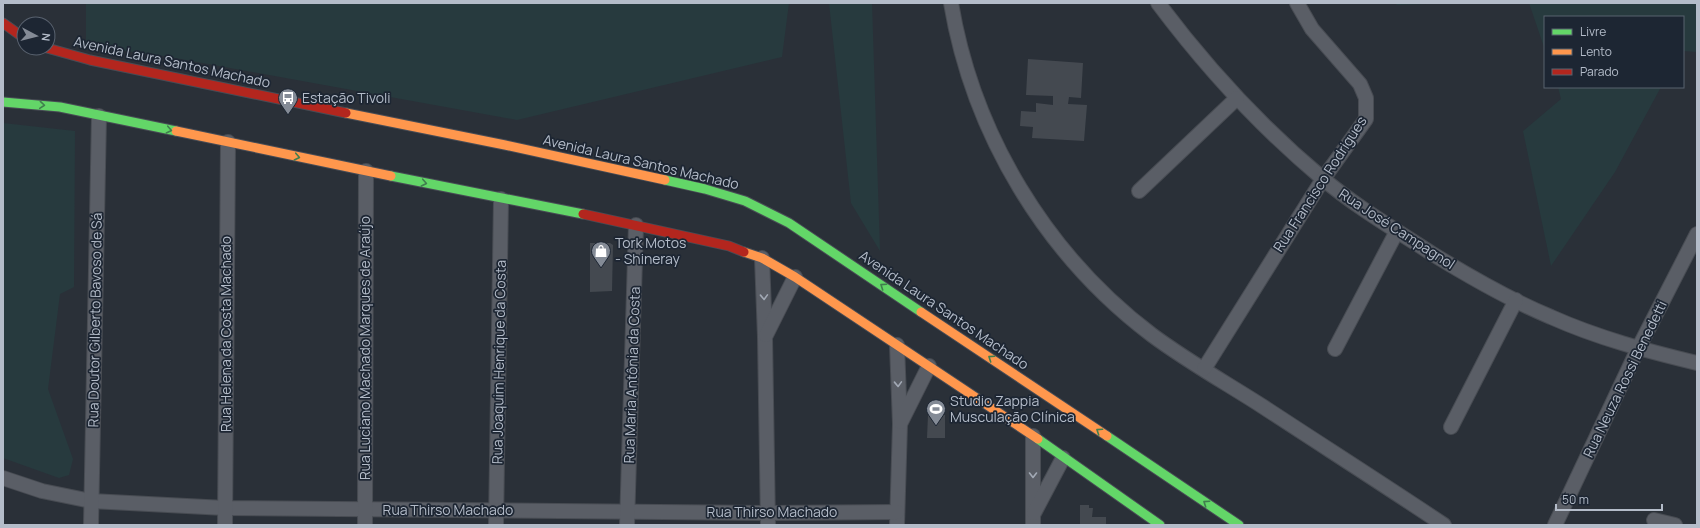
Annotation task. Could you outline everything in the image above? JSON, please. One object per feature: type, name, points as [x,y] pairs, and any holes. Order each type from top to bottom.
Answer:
[{"type":"main road","points":[[3,23],[16,32]]},
{"type":"main road","name":"Avenida Laura Santos Machado","points":[[56,51],[90,60],[146,72],[505,145],[705,189],[745,200],[796,228],[1239,525]]},
{"type":"main road","points":[[3,102],[60,107],[501,199],[636,225],[729,246],[762,258],[929,366],[1160,525]]},
{"type":"street","points":[[952,3],[959,42],[968,72],[981,109],[1006,162],[1040,218],[1081,270],[1108,297],[1153,336],[1444,525]]},
{"type":"street","name":"Rua José Campagnol","points":[[1158,3],[1198,53],[1237,98],[1290,149],[1323,179],[1397,231],[1446,262],[1551,317],[1638,349],[1697,363]]},
{"type":"street","name":"Rua Francisco Rodrigues","points":[[1204,369],[1323,179],[1366,119],[1366,98],[1360,84],[1312,29],[1297,3]]},
{"type":"street","points":[[1139,190],[1237,98]]},
{"type":"street","name":"Rua Doutor Gilberto Bavoso de Sá","points":[[91,525],[99,116]]},
{"type":"street","name":"Rua Helena da Costa Machado","points":[[225,525],[228,142]]},
{"type":"street","name":"Rua Luciano Machado Marques de Araújo","points":[[365,525],[366,171]]},
{"type":"street","name":"Rua Joaquim Henrique da Costa","points":[[496,525],[501,199]]},
{"type":"street","name":"Rua Maria Antônia da Costa","points":[[628,518],[636,225]]},
{"type":"street","points":[[1335,349],[1397,231]]},
{"type":"street","name":"Rua Neuza Rossi Benedetti","points":[[1555,525],[1638,349],[1697,234]]},
{"type":"street","points":[[762,258],[769,519]]},
{"type":"street","points":[[765,337],[795,278]]},
{"type":"street","points":[[1451,427],[1516,300]]},
{"type":"street","points":[[897,345],[900,424],[897,518]]},
{"type":"street","points":[[900,424],[929,366]]},
{"type":"street","points":[[1032,436],[1033,520]]},
{"type":"street","points":[[1033,520],[1064,458]]},
{"type":"street","name":"Rua Thirso Machado","points":[[3,478],[42,491],[91,500],[225,508],[496,510],[628,518],[897,518]]},
{"type":"street","points":[[1654,520],[1675,525]]},
{"type":"green space","points":[[86,3],[789,3],[782,57],[517,120],[164,56],[86,46]]},
{"type":"green space","points":[[829,3],[872,3],[880,251],[851,203]]},
{"type":"green space","points":[[1395,3],[1454,3],[1397,5]]},
{"type":"green space","points":[[1529,3],[1697,3],[1697,52],[1684,51],[1684,16],[1544,16],[1544,47]]},
{"type":"green space","points":[[1558,88],[1660,88],[1615,172],[1551,266],[1523,131],[1561,99]]},
{"type":"green space","points":[[3,123],[75,131],[74,287],[60,294],[48,389],[73,459],[69,475],[59,478],[3,458]]},
{"type":"building","points":[[1028,59],[1083,63],[1081,98],[1069,97],[1068,104],[1087,105],[1084,141],[1032,138],[1033,127],[1020,126],[1021,111],[1036,112],[1036,103],[1053,105],[1053,96],[1026,95]]},
{"type":"building","name":"Tork Motos - Shineray","points":[[590,243],[610,243],[613,245],[612,291],[590,292]]},
{"type":"building","name":"Studio Zappia Musculação Clínica","points":[[928,415],[945,415],[945,438],[927,438]]},
{"type":"building","points":[[1080,505],[1089,505],[1089,508],[1093,508],[1092,517],[1106,517],[1106,525],[1080,525]]},
{"type":"traffic: fast","points":[[3,102],[60,107],[176,131]]},
{"type":"traffic: fast","points":[[391,176],[583,214]]},
{"type":"traffic: fast","points":[[665,180],[705,189],[745,201],[789,223],[921,312]]},
{"type":"traffic: fast","points":[[1107,436],[1239,525]]},
{"type":"traffic: fast","points":[[1038,439],[1160,525]]},
{"type":"traffic: slow","points":[[346,113],[505,145],[665,180]]},
{"type":"traffic: slow","points":[[176,131],[391,176]]},
{"type":"traffic: slow","points":[[744,252],[762,258],[795,277],[1038,439]]},
{"type":"traffic: slow","points":[[921,312],[1107,436]]},
{"type":"traffic: jam","points":[[3,23],[16,32]]},
{"type":"traffic: jam","points":[[56,51],[90,60],[346,113]]},
{"type":"traffic: jam","points":[[583,214],[729,246],[744,252]]},
{"type":"place","name":"Estação Tivoli","points":[[288,115]]},
{"type":"place","name":"Tork Motos - Shineray","points":[[601,268]]},
{"type":"place","name":"Studio Zappia Musculação Clínica","points":[[936,426]]}]
